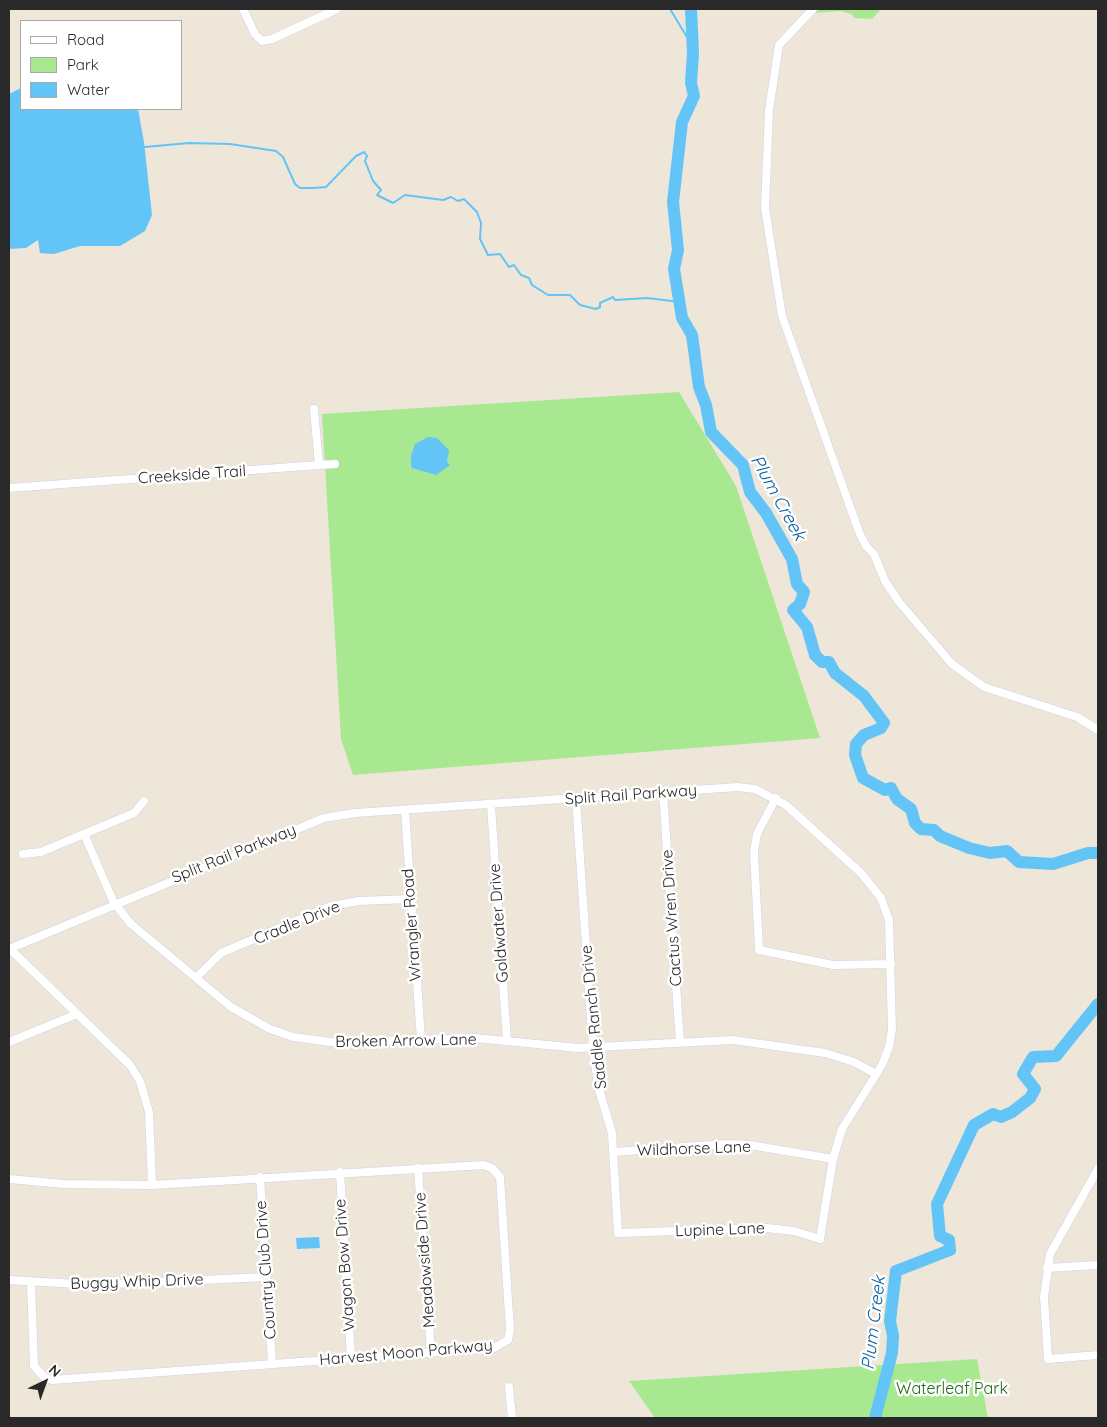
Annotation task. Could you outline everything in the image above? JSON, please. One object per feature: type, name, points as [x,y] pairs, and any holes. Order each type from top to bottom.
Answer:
[{"type":"street","points":[[243,9],[255,34],[262,41],[272,39],[338,9]]},
{"type":"street","points":[[813,9],[779,45],[769,110],[765,208],[782,316],[859,532],[866,546],[874,554],[886,581],[899,602],[952,664],[984,687],[1077,717],[1098,730]]},
{"type":"street","points":[[314,409],[318,465]]},
{"type":"street","name":"Creekside Trail","points":[[9,488],[336,464]]},
{"type":"street","name":"Split Rail Parkway","points":[[9,948],[114,903],[324,818],[355,813],[663,792],[738,787],[755,789],[776,798],[786,805],[874,886],[882,898],[889,920],[892,1029],[889,1047],[876,1074],[842,1129],[833,1159],[820,1239]]},
{"type":"street","name":"Cactus Wren Drive","points":[[663,792],[680,1043]]},
{"type":"street","points":[[776,798],[757,834],[754,852],[759,950],[833,965],[891,964]]},
{"type":"street","name":"Saddle Ranch Drive","points":[[576,799],[594,1048],[598,1086],[612,1133],[618,1234]]},
{"type":"street","points":[[23,854],[41,852],[134,813],[144,801]]},
{"type":"street","name":"Goldwater Drive","points":[[492,805],[507,1041]]},
{"type":"street","name":"Wrangler Road","points":[[405,811],[420,1039]]},
{"type":"street","name":"Broken Arrow Lane","points":[[84,834],[114,903],[131,924],[230,1007],[250,1019],[293,1037],[338,1044],[452,1037],[594,1048],[733,1040],[825,1052],[854,1062],[876,1074]]},
{"type":"street","name":"Cradle Drive","points":[[196,978],[221,953],[332,906],[359,901],[410,899]]},
{"type":"street","points":[[9,948],[130,1065],[140,1081],[149,1112],[152,1185]]},
{"type":"street","points":[[9,1042],[77,1014]]},
{"type":"street","name":"Wildhorse Lane","points":[[613,1152],[727,1144],[750,1145],[833,1159]]},
{"type":"street","name":"Harvest Moon Parkway","points":[[9,1179],[64,1184],[152,1185],[260,1176],[484,1165],[492,1168],[500,1177],[510,1330],[508,1340],[494,1348],[52,1380],[38,1373],[34,1366],[31,1282]]},
{"type":"street","name":"Meadowside Drive","points":[[418,1168],[431,1353]]},
{"type":"street","points":[[1098,1169],[1054,1245],[1047,1268],[1044,1297],[1048,1359],[1098,1355]]},
{"type":"street","name":"Wagon Bow Drive","points":[[340,1172],[351,1358]]},
{"type":"street","name":"Country Club Drive","points":[[260,1176],[272,1364]]},
{"type":"street","name":"Lupine Lane","points":[[618,1234],[767,1228],[794,1231],[820,1239]]},
{"type":"street","points":[[1047,1268],[1098,1265]]},
{"type":"street","name":"Buggy Whip Drive","points":[[9,1280],[122,1285],[266,1277]]},
{"type":"street","points":[[509,1387],[512,1418]]},
{"type":"green space","points":[[819,9],[881,9],[872,19],[855,18],[851,14],[841,11],[815,13]]},
{"type":"green space","points":[[679,392],[736,486],[820,738],[353,775],[341,739],[322,414]]},
{"type":"green space","name":"Waterleaf Park","points":[[977,1359],[988,1418],[655,1418],[629,1381]]},
{"type":"water","points":[[20,88],[20,110],[138,110],[144,142],[152,215],[145,231],[120,246],[80,246],[54,254],[40,253],[38,240],[26,248],[9,249],[9,94]]},
{"type":"water","points":[[428,437],[437,438],[449,450],[447,462],[450,465],[436,475],[412,468],[411,466],[411,456],[415,444]]},
{"type":"water","points":[[319,1237],[320,1248],[297,1249],[296,1238]]},
{"type":"waterway","points":[[670,9],[693,47]]},
{"type":"waterway","name":"Plum Creek","points":[[691,9],[693,53],[691,83],[694,96],[682,122],[673,202],[678,250],[674,269],[682,318],[692,335],[699,387],[706,405],[711,432],[743,465],[750,492],[766,513],[792,559],[797,584],[804,592],[800,604],[793,610],[807,627],[815,655],[822,662],[829,662],[835,673],[864,696],[884,723],[881,728],[864,735],[856,744],[855,755],[863,778],[885,790],[891,788],[897,799],[911,809],[915,823],[921,829],[934,830],[940,836],[969,848],[990,853],[1007,851],[1019,862],[1053,864],[1088,853],[1098,853]]},
{"type":"waterway","points":[[145,147],[189,143],[230,144],[276,151],[283,157],[295,184],[300,188],[326,187],[356,156],[364,152],[367,156],[365,161],[373,181],[381,190],[377,195],[393,203],[405,195],[443,200],[451,197],[458,201],[464,199],[477,212],[481,223],[480,239],[488,255],[500,254],[509,267],[514,265],[521,275],[529,278],[532,285],[548,295],[570,295],[580,305],[596,309],[600,307],[600,303],[613,297],[615,300],[647,298],[680,302]]},
{"type":"waterway","name":"Plum Creek","points":[[875,1418],[892,1353],[893,1336],[890,1321],[896,1271],[950,1250],[949,1240],[940,1236],[937,1204],[974,1125],[993,1114],[1001,1117],[1012,1112],[1030,1098],[1035,1089],[1023,1074],[1033,1057],[1056,1056],[1098,1004]]}]
